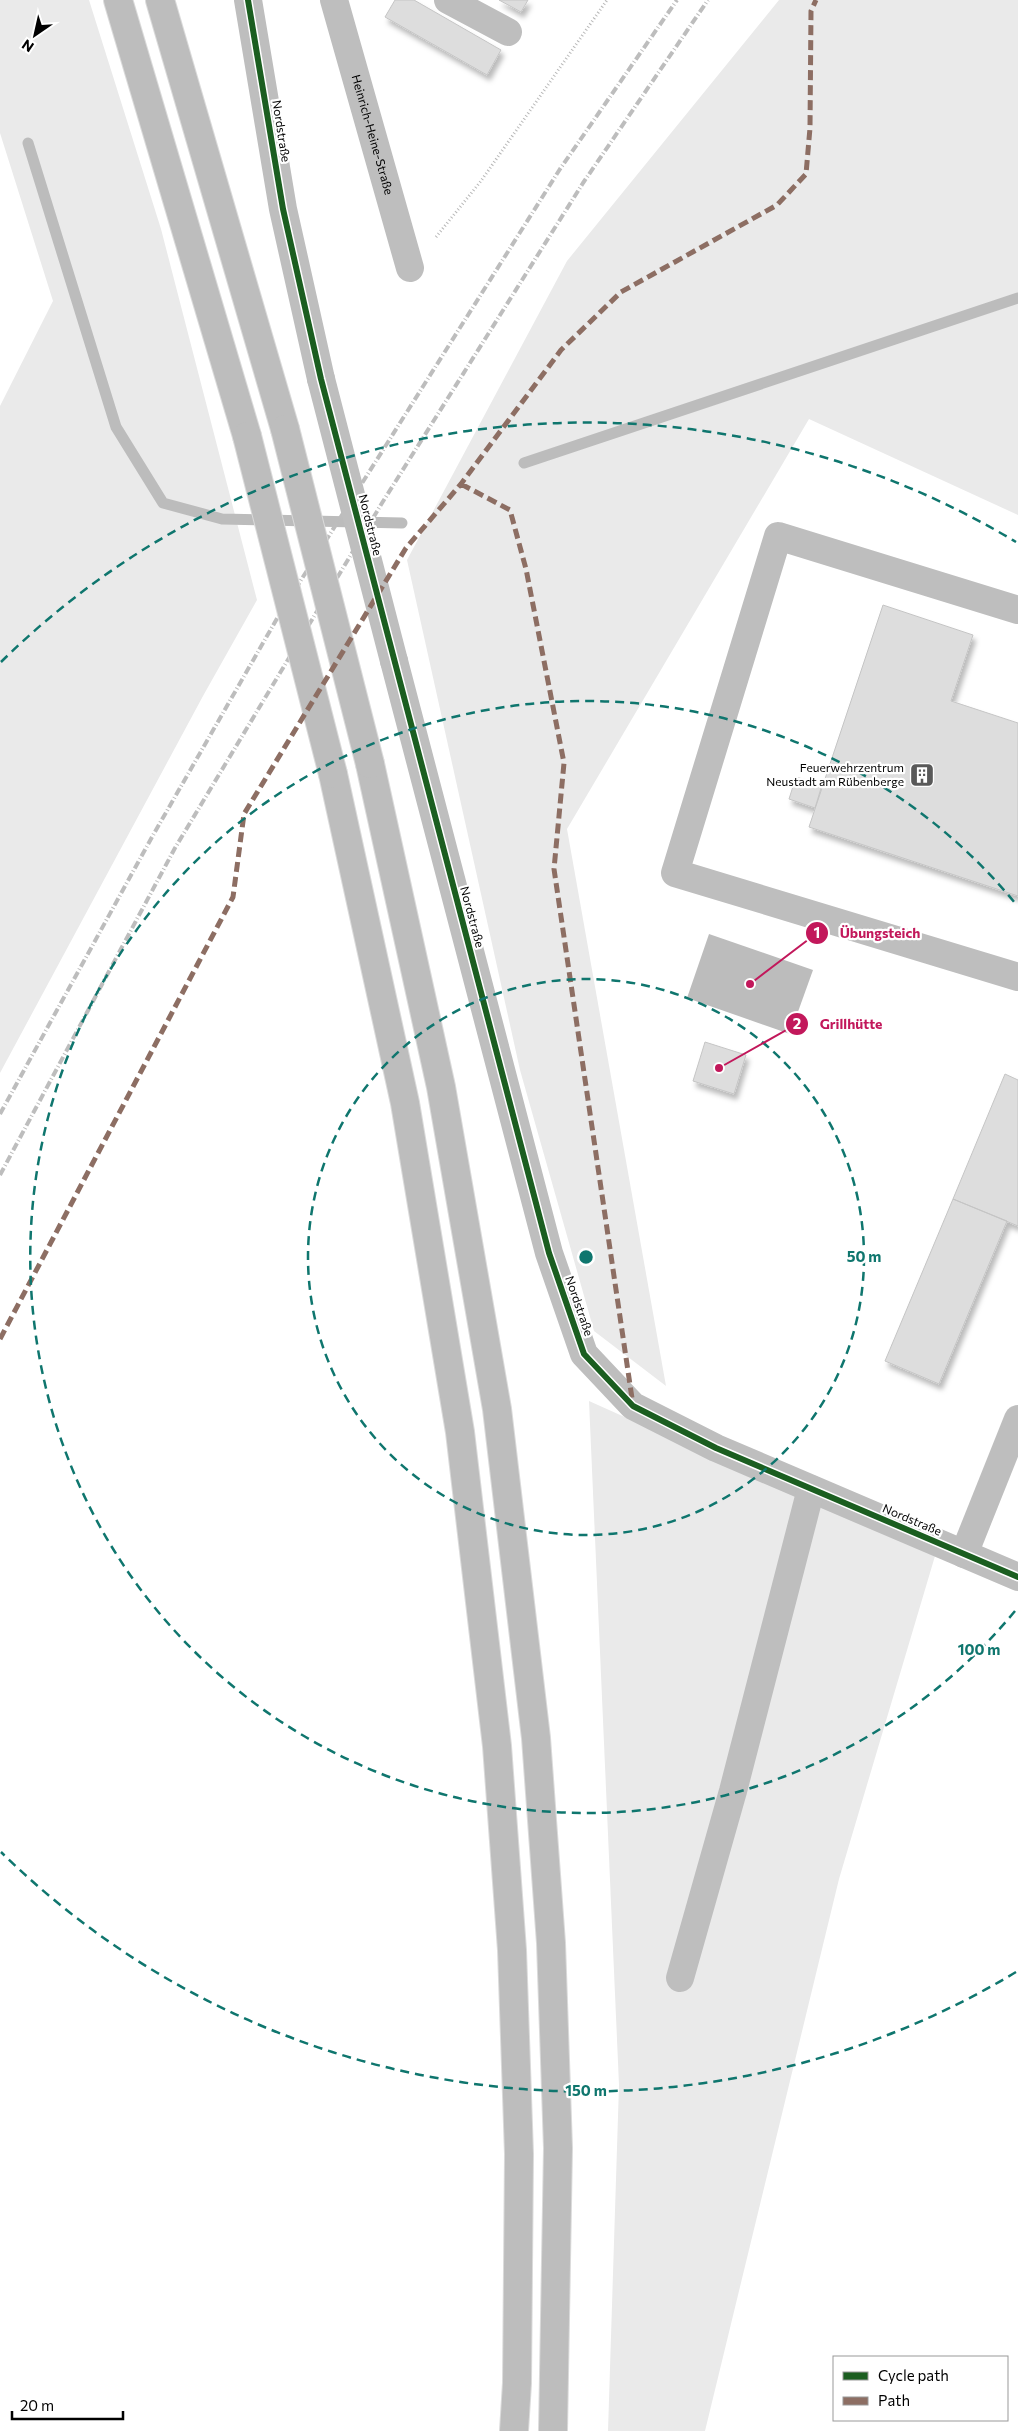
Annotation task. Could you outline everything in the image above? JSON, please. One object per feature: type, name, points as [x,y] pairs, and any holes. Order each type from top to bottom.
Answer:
[{"type":"highway","points":[[118,0],[247,436],[333,774],[408,1122],[460,1432],[497,1746],[512,1950],[518,2154],[517,2383],[514,2431]]},
{"type":"highway","points":[[160,0],[285,429],[370,764],[441,1087],[497,1409],[536,1738],[551,1943],[558,2148],[553,2431]]},
{"type":"street","name":"Nordstraße","points":[[248,0],[283,209],[321,379],[549,1253],[584,1354],[633,1406],[716,1448],[1018,1577]]},
{"type":"street","name":"Heinrich-Heine-Straße","points":[[334,0],[410,268]]},
{"type":"street","points":[[448,0],[508,32]]},
{"type":"street","points":[[1018,610],[778,536],[675,873],[1018,977]]},
{"type":"street","points":[[964,1554],[1018,1418]]},
{"type":"street","points":[[680,1978],[733,1791],[811,1489]]},
{"type":"path","points":[[410,268],[481,181],[607,0]]},
{"type":"shaded area","points":[[0,0],[89,0],[161,229],[257,600],[203,696],[0,1073],[0,406],[53,301],[0,133]]},
{"type":"shaded area","points":[[779,0],[1018,0],[1018,515],[809,419],[567,829],[666,1386],[594,1331],[520,1070],[407,560],[567,261]]},
{"type":"shaded area","points":[[709,934],[813,970],[790,1034],[687,998]]},
{"type":"shaded area","points":[[589,1401],[935,1556],[839,1879],[705,2431],[608,2431],[619,2085]]},
{"type":"building","points":[[395,0],[414,0],[501,50],[487,75],[385,17]]},
{"type":"building","points":[[499,0],[528,0],[521,12]]},
{"type":"building","name":"Feuerwehrzentrum Neustadt am Rübenberge","points":[[883,605],[973,635],[951,701],[1018,723],[1018,896],[809,827]]},
{"type":"building","points":[[796,777],[822,785],[815,808],[789,799]]},
{"type":"building","points":[[705,1042],[746,1055],[734,1094],[693,1081]]},
{"type":"building","points":[[1005,1074],[1018,1080],[1018,1226],[953,1199]]},
{"type":"building","points":[[953,1199],[1007,1221],[939,1384],[885,1361]]},
{"type":"waterway","points":[[28,143],[116,427],[163,503],[222,519],[402,523]]},
{"type":"waterway","points":[[524,463],[1018,298]]},
{"type":"railway","points":[[0,1114],[152,837],[279,615],[560,169],[677,0]]},
{"type":"railway","points":[[0,1175],[175,848],[382,503],[583,183],[708,0]]},
{"type":"marked path","points":[[0,1339],[233,897],[244,814],[406,548],[461,484],[561,350],[621,292],[777,205],[806,174],[810,128],[811,11],[816,0]]},
{"type":"marked path","points":[[461,484],[510,510],[526,569],[564,763],[554,869],[633,1405]]},
{"type":"cycle path","points":[[248,0],[283,209],[321,379],[549,1253],[584,1354],[633,1406],[716,1448],[1018,1577]]},
{"type":"place","name":"Feuerwehrzentrum Neustadt am Rübenberge","points":[[922,775]]},
{"type":"place","name":"Übungsteich","points":[[750,984]]},
{"type":"place","name":"Grillhütte","points":[[719,1068]]}]
